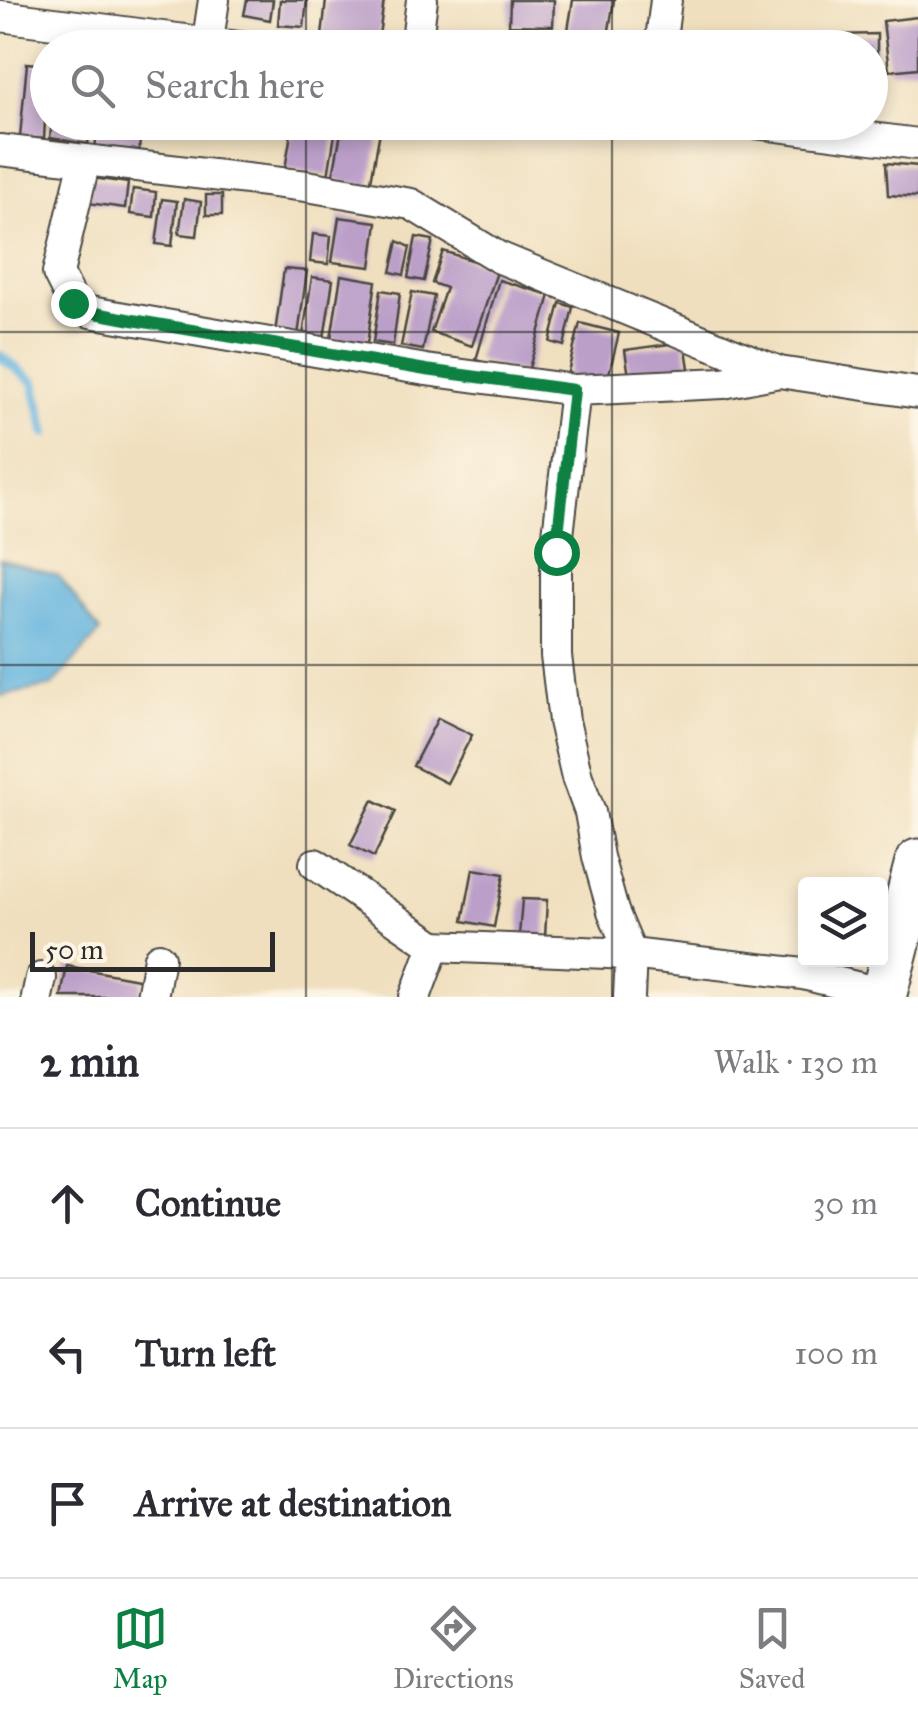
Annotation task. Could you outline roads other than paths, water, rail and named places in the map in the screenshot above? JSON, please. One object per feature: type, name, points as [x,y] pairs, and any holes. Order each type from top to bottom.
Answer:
[{"type":"main road","points":[[890,996],[912,953],[918,862]]},
{"type":"street","points":[[210,30],[214,0]]},
{"type":"street","points":[[418,30],[422,0]]},
{"type":"street","points":[[662,30],[666,0]]},
{"type":"street","points":[[0,16],[121,30]]},
{"type":"street","points":[[887,140],[918,144]]},
{"type":"street","points":[[0,150],[307,186],[411,204],[498,257],[779,372],[918,393]]},
{"type":"street","points":[[84,160],[58,273],[73,303],[90,312],[426,370],[574,390],[723,383],[779,372]]},
{"type":"street","points":[[574,390],[556,552],[556,656],[564,721],[577,777],[590,812],[613,911],[631,954],[629,997]]},
{"type":"street","points":[[315,864],[434,946],[631,954],[802,974],[890,996]]},
{"type":"street","points":[[415,997],[434,946]]},
{"type":"street","points":[[152,997],[159,958]]},
{"type":"water","points":[[0,559],[59,576],[100,632],[52,686],[0,696]]},
{"type":"waterway","points":[[0,356],[34,382],[46,433]]}]
